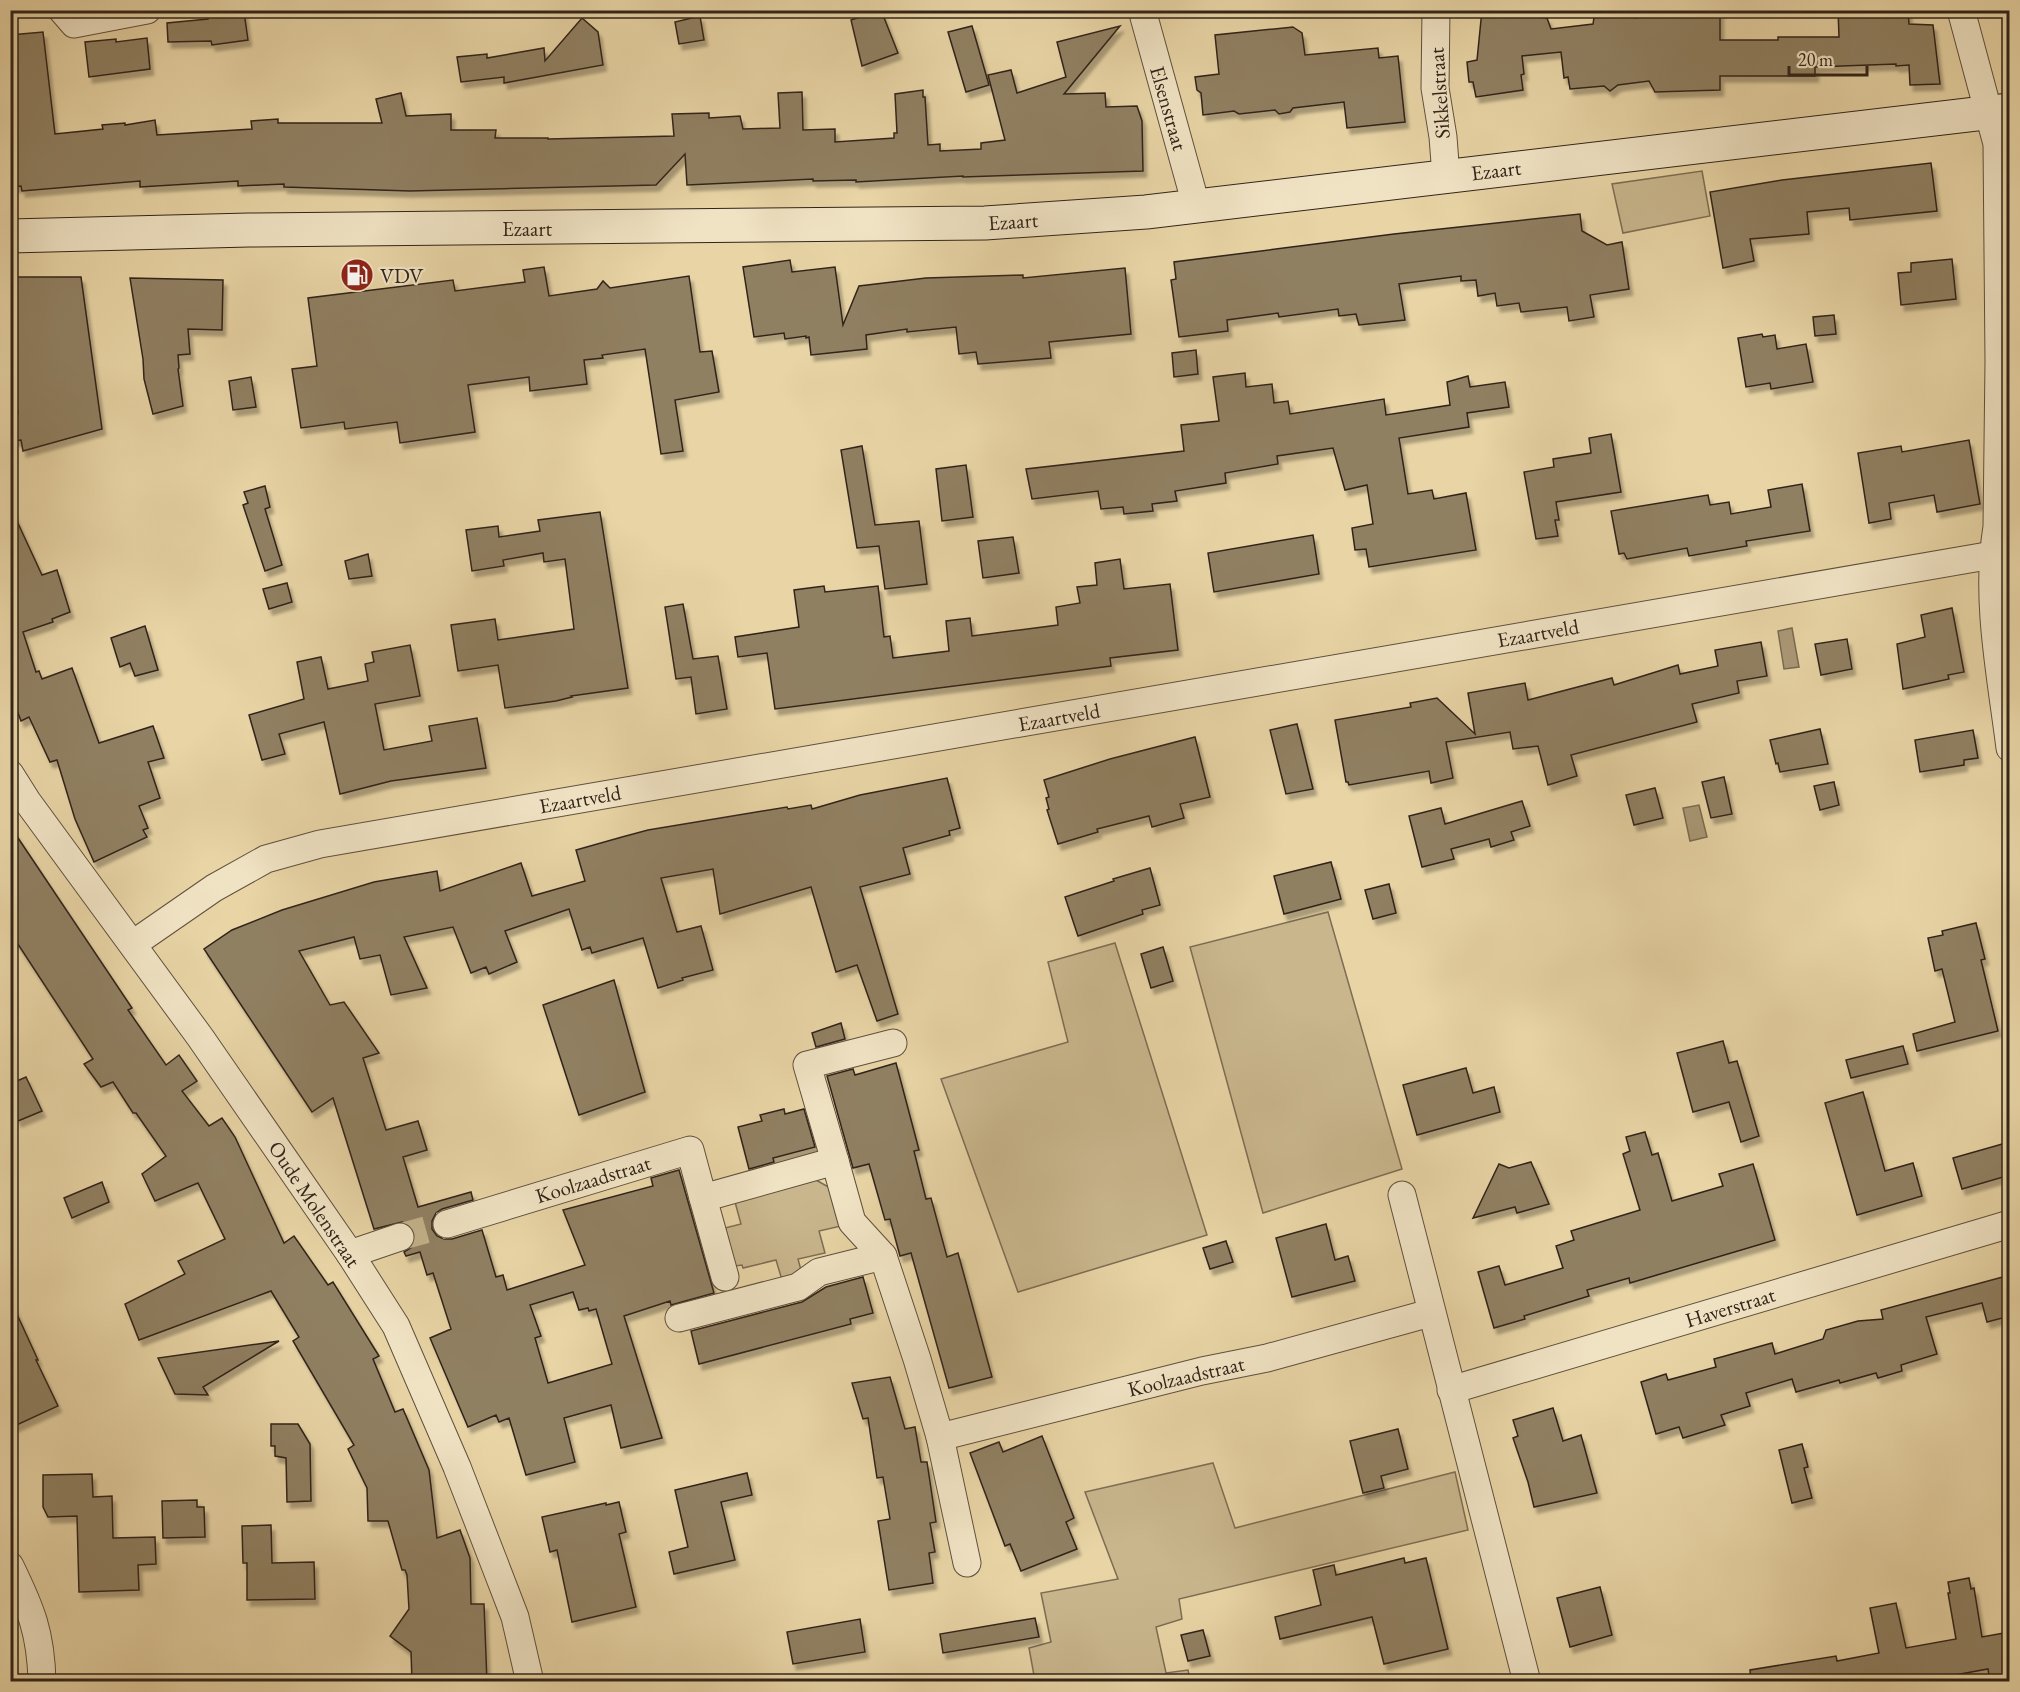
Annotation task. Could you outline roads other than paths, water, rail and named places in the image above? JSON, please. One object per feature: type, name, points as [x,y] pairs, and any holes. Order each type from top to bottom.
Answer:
[{"type":"main road","name":"Ezaart","points":[[10,236],[249,230],[985,223],[1146,212],[1999,111]]},
{"type":"street","points":[[62,10],[74,24],[147,10]]},
{"type":"street","name":"Elsenstraat","points":[[1142,10],[1196,205]]},
{"type":"street","name":"Sikkelstraat","points":[[1436,10],[1435,88],[1443,137],[1446,176]]},
{"type":"street","points":[[1961,10],[1999,111],[1997,144],[1999,361],[1997,527],[2001,553],[1993,601],[2010,748]]},
{"type":"street","name":"Ezaartveld","points":[[133,944],[214,888],[266,859],[320,844],[2001,553]]},
{"type":"street","name":"Oude Molenstraat","points":[[10,774],[27,801],[200,1037],[350,1254],[396,1326],[457,1467],[515,1617],[530,1682]]},
{"type":"street","points":[[893,1042],[807,1065],[852,1222],[883,1256],[940,1437],[967,1563]]},
{"type":"street","name":"Koolzaadstraat","points":[[447,1224],[690,1149],[725,1277]]},
{"type":"street","points":[[703,1198],[835,1161]]},
{"type":"street","points":[[1402,1196],[1430,1313],[1527,1682]]},
{"type":"street","name":"Haverstraat","points":[[1451,1390],[2010,1224]]},
{"type":"street","points":[[350,1254],[400,1237]]},
{"type":"street","points":[[679,1318],[798,1287],[819,1272],[883,1256]]},
{"type":"street","name":"Koolzaadstraat","points":[[940,1437],[1202,1371],[1267,1358],[1430,1313]]},
{"type":"street","points":[[10,1566],[30,1606],[38,1634],[42,1682]]},
{"type":"tunnel","points":[[400,1237],[447,1224]]},
{"type":"place","name":"VDV","points":[[357,275]]}]
